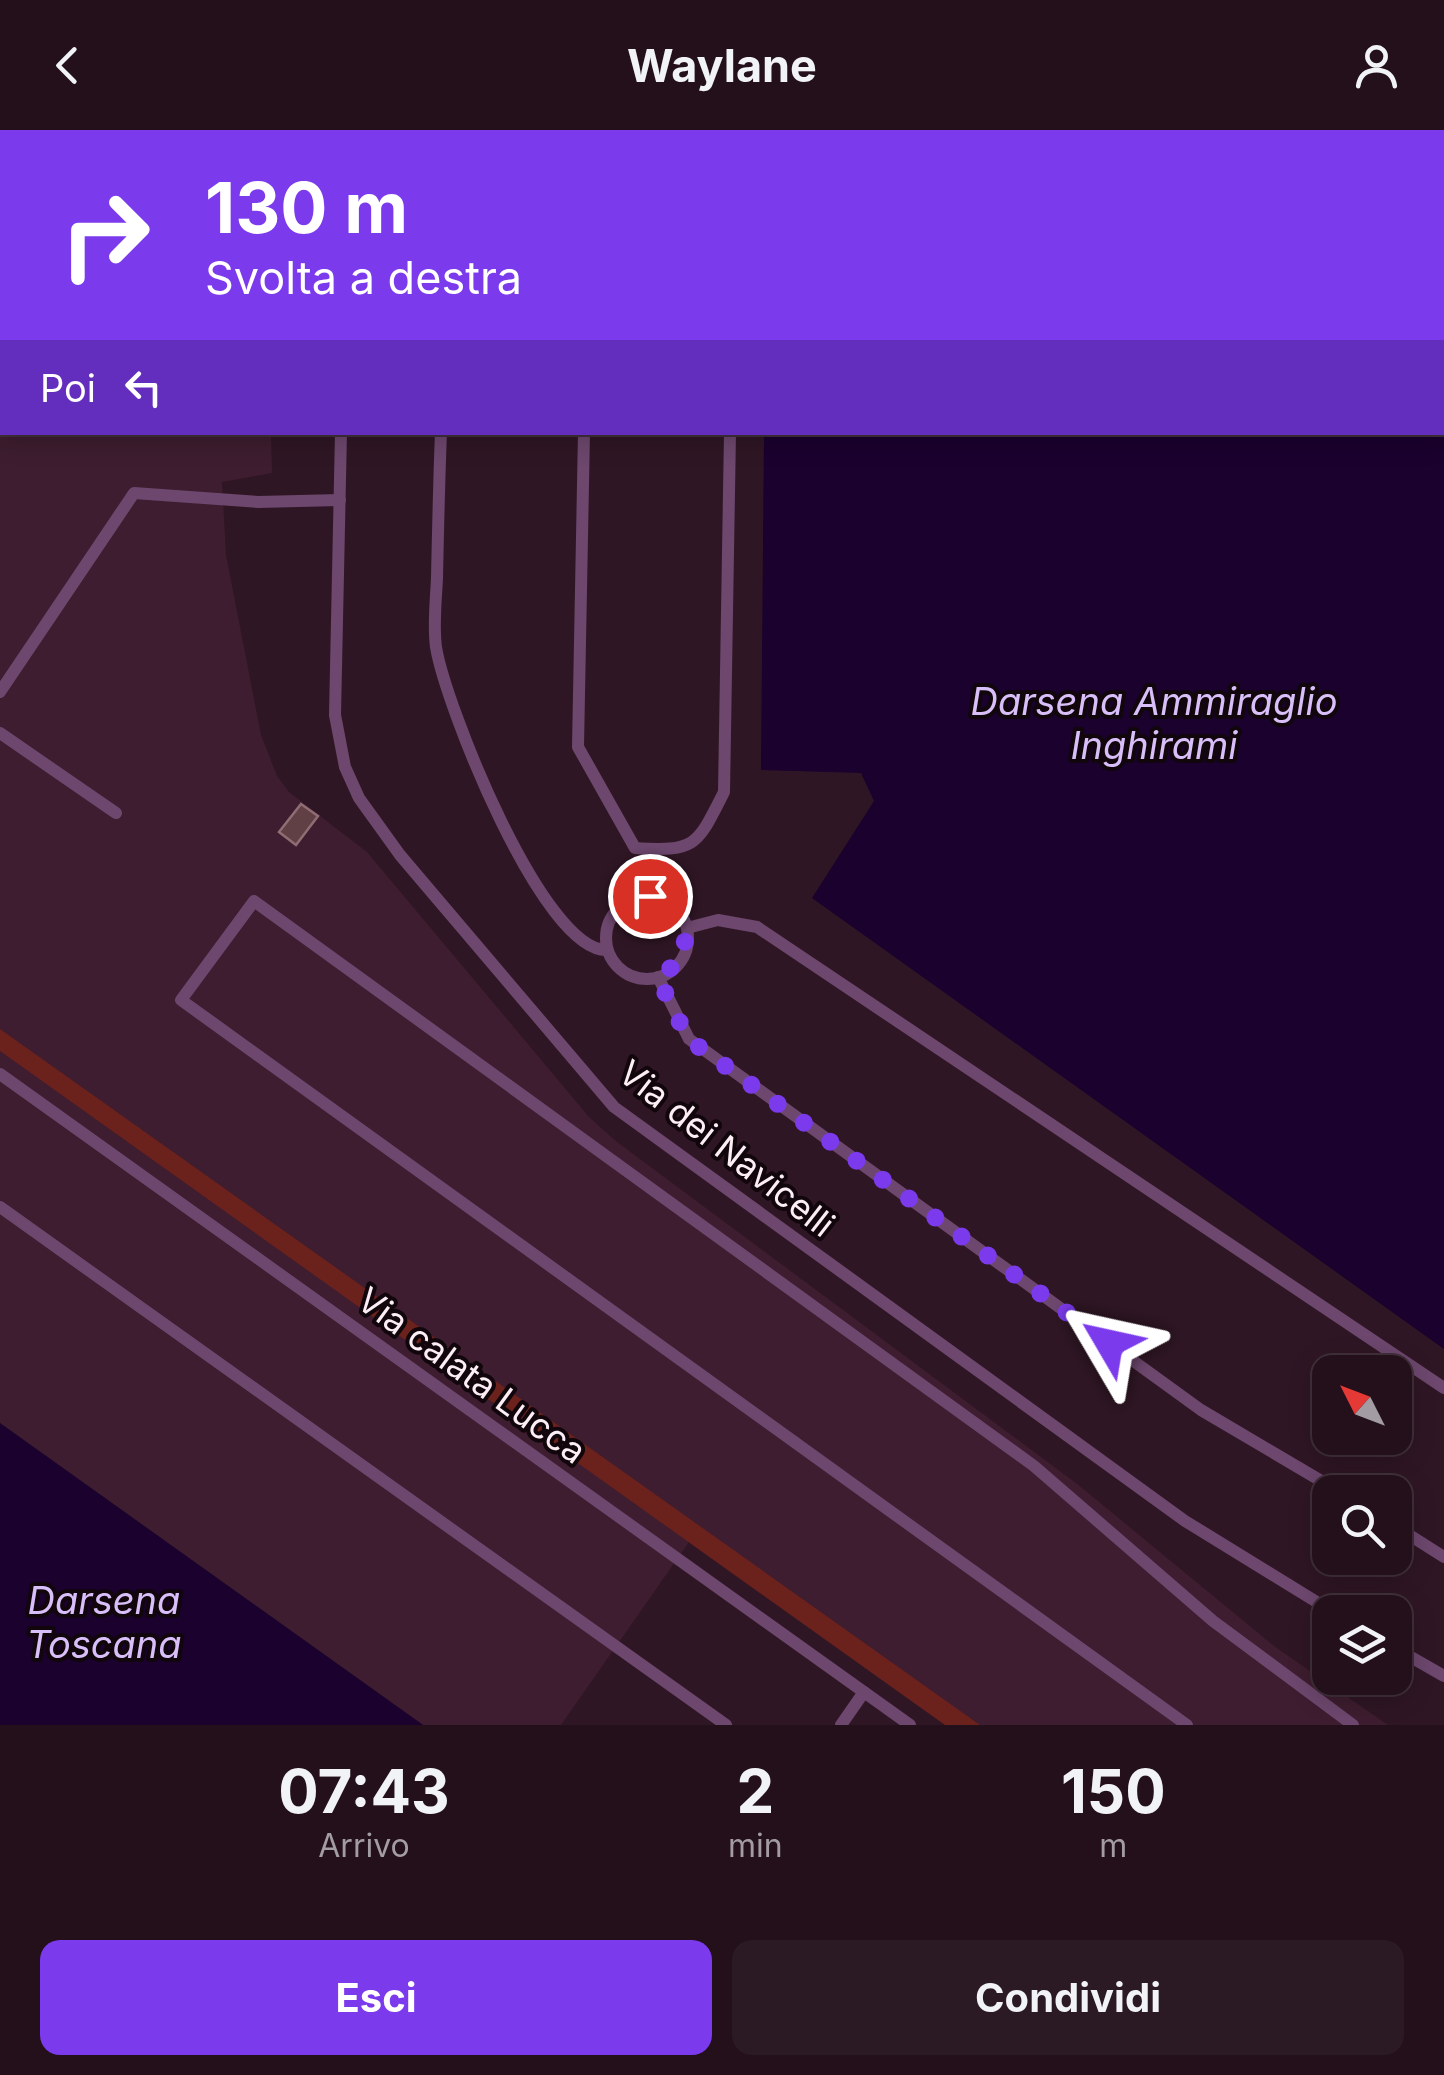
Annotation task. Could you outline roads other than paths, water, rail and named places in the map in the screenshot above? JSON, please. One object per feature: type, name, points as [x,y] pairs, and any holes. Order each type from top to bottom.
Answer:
[{"type":"lane","name":"Via dei Navicelli","points":[[341,435],[335,716],[345,767],[358,798],[400,855],[614,1107],[1185,1521],[1312,1600]]},
{"type":"lane","points":[[440,435],[435,644],[443,681],[482,784],[538,890],[579,937],[597,950],[608,950]]},
{"type":"lane","points":[[584,435],[578,748],[635,848],[657,850],[679,849],[701,838],[724,792],[730,435]]},
{"type":"lane","points":[[0,692],[134,493],[258,502],[340,500]]},
{"type":"lane","points":[[0,733],[116,813]]},
{"type":"lane","points":[[640,897],[670,904],[687,928],[682,959],[658,978],[627,974],[608,950],[612,916],[640,897]]},
{"type":"lane","points":[[1187,1725],[181,1000],[254,901],[1034,1466],[1214,1620],[1353,1725]]},
{"type":"lane","points":[[687,928],[718,920],[757,927],[1444,1388]]},
{"type":"lane","points":[[658,978],[688,1039],[1201,1410],[1312,1475]]},
{"type":"lane","name":"Via calata Lucca","points":[[0,1074],[910,1725]]},
{"type":"lane","points":[[0,1207],[726,1725]]},
{"type":"lane","points":[[1412,1536],[1444,1556]]},
{"type":"lane","points":[[1412,1658],[1444,1676]]},
{"type":"lane","points":[[841,1725],[864,1692]]},
{"type":"water","name":"Darsena Ammiraglio Inghirami","points":[[764,435],[1444,435],[1444,1349],[812,898],[874,801],[861,773],[761,770]]},
{"type":"water","name":"Darsena Toscana","points":[[0,1423],[423,1725],[0,1725]]}]
